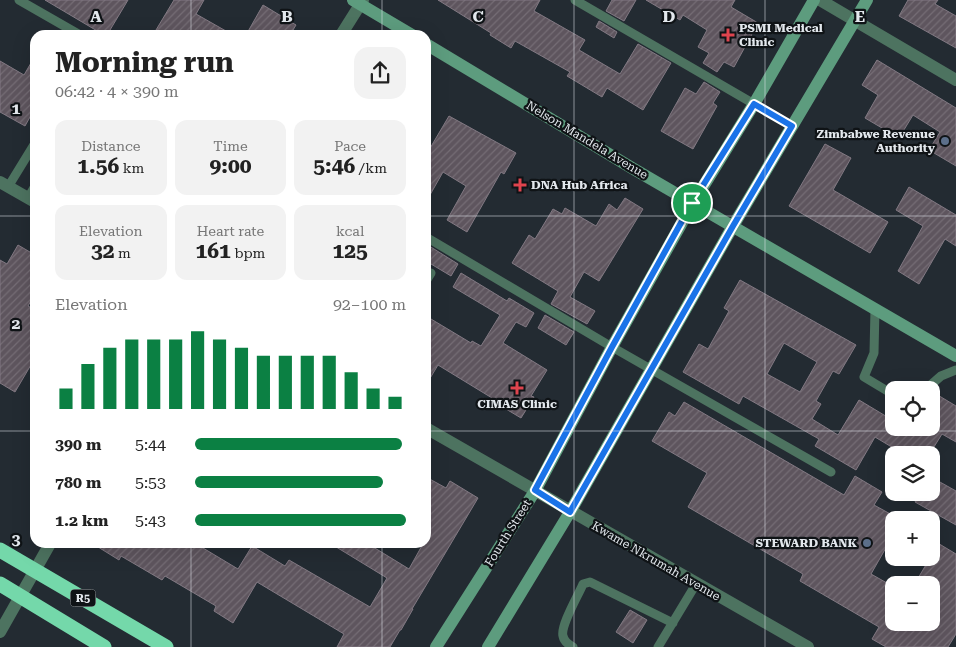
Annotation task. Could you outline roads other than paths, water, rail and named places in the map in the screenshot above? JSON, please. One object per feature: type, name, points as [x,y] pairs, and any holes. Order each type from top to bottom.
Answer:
[{"type":"highway","name":"R5","points":[[0,550],[166,647]]},
{"type":"highway","name":"R5","points":[[0,584],[104,647]]},
{"type":"main road","name":"Fourth Street","points":[[436,647],[535,490],[692,203],[754,104],[814,0]]},
{"type":"main road","points":[[488,647],[570,512],[733,226],[867,0]]},
{"type":"main road","points":[[359,1],[404,30]]},
{"type":"main road","name":"Nelson Mandela Avenue","points":[[431,47],[632,168],[956,356]]},
{"type":"street","points":[[820,0],[956,80]]},
{"type":"street","points":[[344,30],[359,1]]},
{"type":"street","points":[[4,184],[30,199]]},
{"type":"street","name":"Kwame Nkrumah Avenue","points":[[431,431],[696,584],[792,643],[808,647]]},
{"type":"street","points":[[0,632],[48,548]]},
{"type":"lane","points":[[19,0],[71,30]]},
{"type":"lane","points":[[576,0],[792,126]]},
{"type":"lane","points":[[4,184],[30,150]]},
{"type":"lane","points":[[431,240],[612,347],[830,472]]},
{"type":"lane","points":[[875,309],[874,353],[864,377],[885,390]]},
{"type":"lane","points":[[935,381],[941,376],[956,370]]},
{"type":"lane","points":[[573,647],[568,644],[563,636],[564,626],[583,584],[587,582],[673,623]]},
{"type":"lane","points":[[658,647],[696,584]]},
{"type":"place","name":"PSMI Medical Clinic","points":[[728,35]]},
{"type":"place","name":"Zimbabwe Revenue Authority","points":[[945,141]]},
{"type":"place","name":"DNA Hub Africa","points":[[520,185]]},
{"type":"place","name":"CIMAS Clinic","points":[[517,388]]},
{"type":"place","name":"STEWARD BANK","points":[[867,543]]}]
